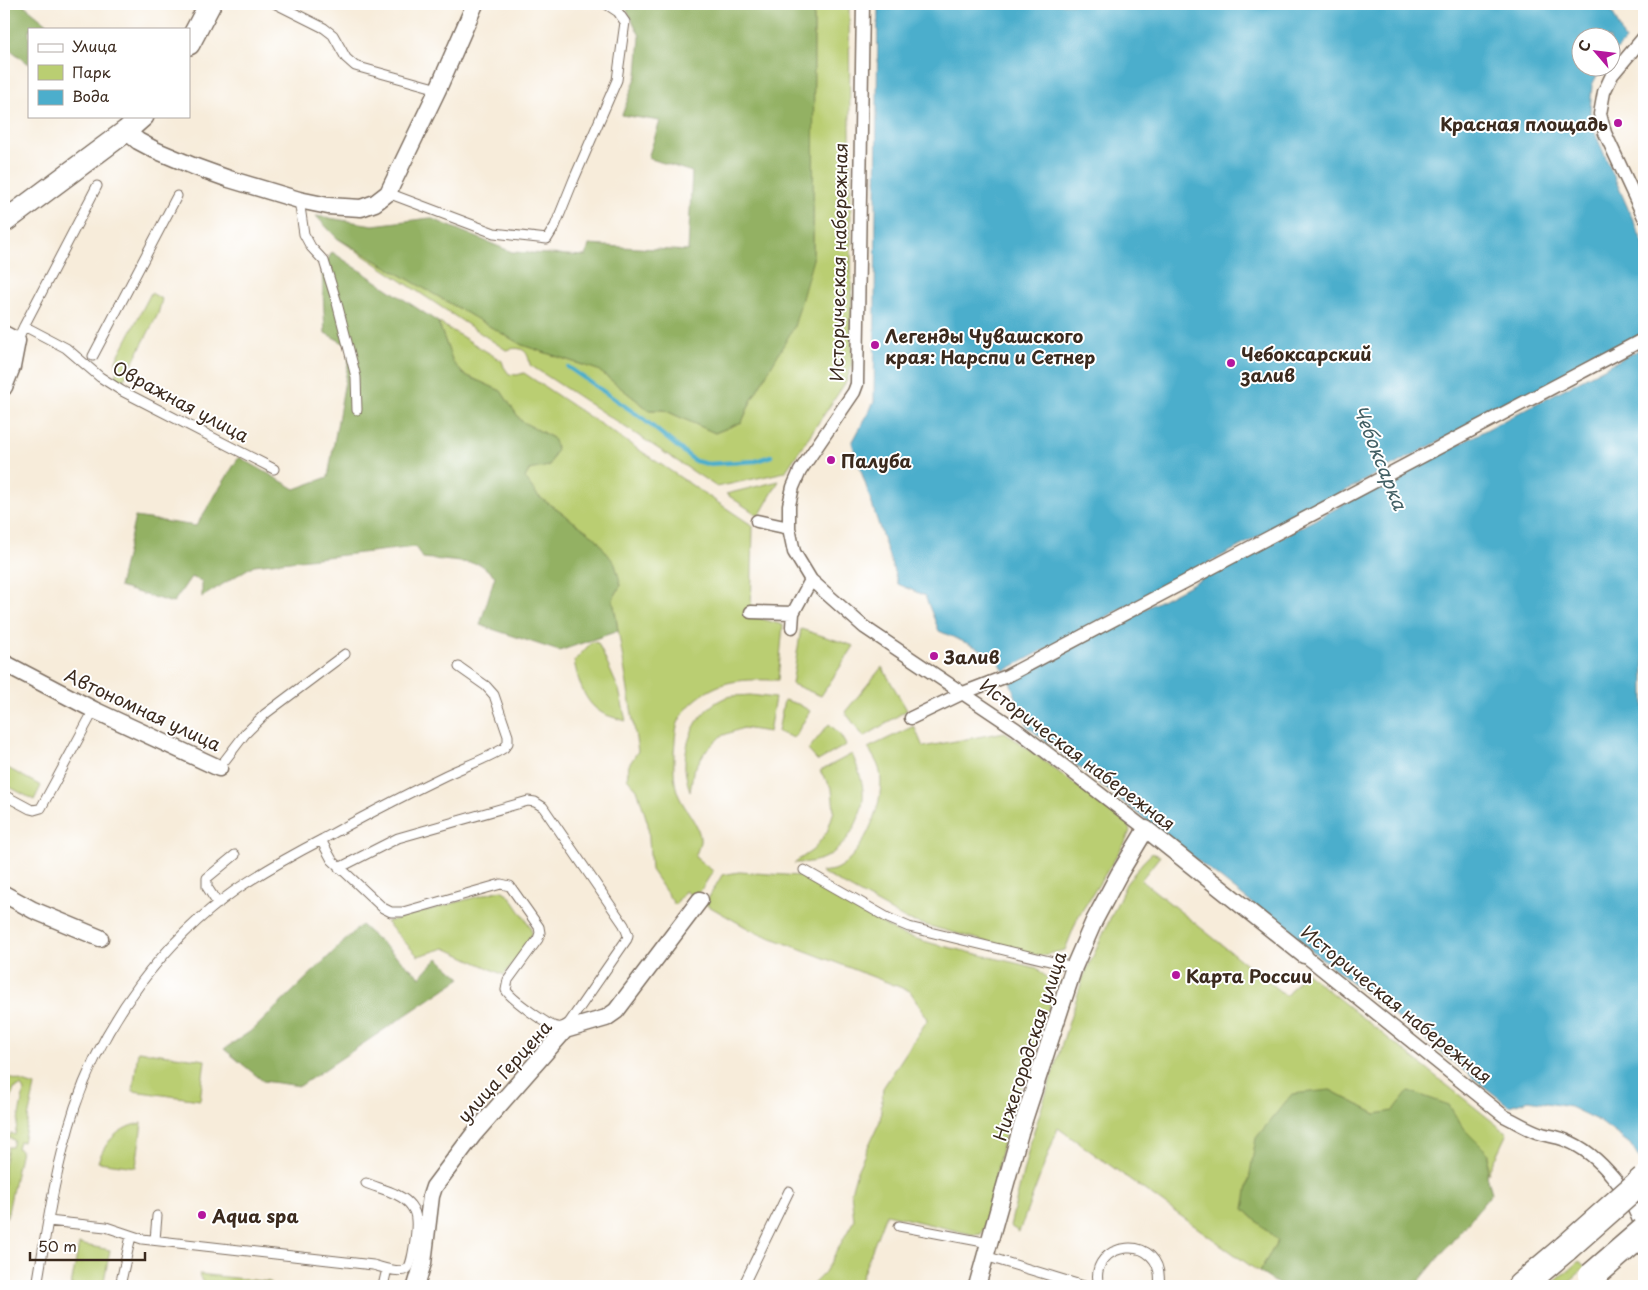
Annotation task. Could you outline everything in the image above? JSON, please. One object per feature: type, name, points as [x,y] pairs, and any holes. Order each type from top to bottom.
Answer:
[{"type":"main road","points":[[1521,1286],[1636,1188]]},
{"type":"main road","points":[[1586,1281],[1644,1231]]},
{"type":"street","points":[[190,42],[210,4]]},
{"type":"street","points":[[126,131],[138,141],[155,150],[193,166],[299,200],[328,206],[361,208],[375,203],[388,193],[438,89],[474,4]]},
{"type":"street","name":"Историческая набережная","points":[[863,4],[858,384],[800,471],[793,487],[789,505],[789,528],[794,552],[811,580],[864,627],[1016,729],[1146,829],[1504,1116],[1537,1132],[1566,1140],[1588,1153],[1610,1175],[1636,1188],[1644,1240]]},
{"type":"street","points":[[1644,37],[1612,75],[1604,92],[1600,114],[1606,133],[1644,217]]},
{"type":"street","points":[[4,222],[141,118]]},
{"type":"street","points":[[4,387],[12,367],[15,333]]},
{"type":"street","points":[[911,718],[963,693],[1007,676],[1644,339]]},
{"type":"street","points":[[756,521],[789,528]]},
{"type":"street","points":[[792,627],[793,613],[811,580]]},
{"type":"street","points":[[751,612],[793,613]]},
{"type":"street","name":"Автономная улица","points":[[4,663],[94,710],[220,768]]},
{"type":"street","name":"Нижегородская улица","points":[[977,1286],[1021,1129],[1074,967],[1094,921],[1146,829]]},
{"type":"street","points":[[4,894],[33,910],[100,938]]},
{"type":"street","name":"улица Герцена","points":[[416,1286],[423,1263],[431,1196],[434,1187],[473,1135],[565,1030],[606,1018],[616,1011],[700,900]]},
{"type":"lane","points":[[276,4],[324,28],[333,35],[346,58],[355,66],[438,89]]},
{"type":"lane","points":[[388,193],[494,233],[547,239],[555,226],[617,80],[625,22],[618,12],[606,4]]},
{"type":"lane","points":[[15,333],[97,186]]},
{"type":"lane","points":[[93,356],[177,196]]},
{"type":"lane","points":[[299,200],[304,234],[311,247],[324,261],[337,303],[356,377],[357,410]]},
{"type":"lane","name":"Овражная улица","points":[[15,333],[66,348],[100,376],[122,391],[274,469]]},
{"type":"lane","name":"Автономная улица","points":[[220,768],[245,734],[265,714],[345,654]]},
{"type":"lane","points":[[37,1286],[62,1154],[76,1106],[96,1057],[130,998],[157,963],[184,934],[218,904],[261,874],[415,790],[500,751],[506,746],[508,736],[494,695],[486,686],[459,668]]},
{"type":"lane","points":[[4,795],[30,809],[41,808],[94,710]]},
{"type":"lane","points":[[321,840],[329,857],[340,868],[383,908],[397,913],[501,884],[510,886],[539,927],[540,933],[538,939],[508,980],[506,990],[512,997],[555,1027],[564,1026],[569,1023],[627,940],[628,935],[624,925],[543,807],[535,802],[528,801],[398,838],[340,868]]},
{"type":"lane","points":[[218,904],[207,887],[206,878],[235,855]]},
{"type":"lane","points":[[804,870],[888,918],[909,927],[1074,967]]},
{"type":"lane","points":[[48,1220],[106,1227],[132,1236],[154,1240],[404,1270],[409,1266],[417,1219],[411,1205],[402,1198],[366,1183]]},
{"type":"lane","points":[[743,1286],[789,1191]]},
{"type":"lane","points":[[154,1240],[157,1216]]},
{"type":"lane","points":[[899,1226],[987,1249],[1084,1286]]},
{"type":"lane","points":[[120,1286],[132,1236]]},
{"type":"lane","points":[[1099,1286],[1098,1272],[1102,1263],[1108,1255],[1125,1247],[1144,1251],[1152,1257],[1158,1266],[1159,1286]]},
{"type":"lane","points":[[383,1286],[387,1269]]},
{"type":"green space","points":[[4,4],[23,4],[50,26],[49,28],[28,28],[28,63],[4,45]]},
{"type":"green space","points":[[624,4],[814,4],[813,259],[794,327],[751,401],[742,422],[715,433],[664,410],[649,410],[598,370],[522,345],[337,238],[316,216],[373,225],[430,218],[512,252],[586,256],[589,245],[688,251],[692,172],[648,158],[660,121],[622,115],[637,75],[640,36]]},
{"type":"green space","points":[[814,4],[849,4],[852,364],[846,382],[785,472],[717,487],[530,365],[528,355],[523,350],[516,348],[506,350],[337,238],[522,345],[598,370],[649,410],[664,410],[715,433],[742,422],[813,259]]},
{"type":"green space","points":[[332,252],[438,322],[453,362],[463,374],[501,391],[521,421],[553,438],[557,449],[549,466],[529,470],[525,478],[538,496],[595,537],[615,564],[621,585],[613,599],[618,631],[559,651],[480,625],[495,576],[480,564],[423,558],[415,547],[254,565],[202,597],[202,581],[191,577],[173,603],[119,587],[135,517],[196,526],[239,457],[295,489],[328,477],[351,347],[325,333],[322,270]]},
{"type":"green space","points":[[151,293],[162,299],[158,314],[123,381],[115,377],[117,370],[116,360]]},
{"type":"green space","points":[[438,322],[502,361],[509,374],[517,375],[524,373],[753,526],[751,616],[783,625],[778,680],[738,681],[715,687],[692,703],[680,718],[675,736],[674,752],[676,786],[679,797],[695,823],[700,836],[700,844],[695,857],[713,871],[696,898],[685,891],[675,905],[651,870],[648,824],[637,789],[627,778],[629,765],[638,751],[613,599],[621,585],[595,537],[538,496],[524,478],[553,438],[521,421],[501,391],[463,374],[453,362]]},
{"type":"green space","points":[[779,481],[759,516],[726,494]]},
{"type":"green space","points":[[801,629],[854,646],[821,696],[792,684]]},
{"type":"green space","points":[[592,642],[598,643],[619,690],[626,721],[597,710],[583,691],[574,661]]},
{"type":"green space","points":[[882,667],[907,710],[864,737],[845,712]]},
{"type":"green space","points":[[750,695],[775,698],[769,732],[743,728],[721,736],[704,753],[693,772],[690,792],[685,769],[685,758],[690,736],[695,726],[708,709],[717,702],[730,696]]},
{"type":"green space","points":[[784,700],[798,704],[810,711],[794,738],[778,732]]},
{"type":"green space","points":[[829,724],[839,733],[846,745],[818,761],[808,750]]},
{"type":"green space","points":[[914,726],[923,747],[1005,732],[1128,824],[1130,831],[1125,843],[1078,917],[1065,950],[1040,956],[907,920],[821,872],[834,870],[856,852],[877,809],[881,780],[879,768],[868,748]]},
{"type":"green space","points":[[852,754],[860,777],[863,800],[858,818],[850,835],[838,849],[822,859],[794,863],[813,850],[827,832],[834,811],[832,789],[820,771]]},
{"type":"green space","points":[[4,766],[41,786],[34,800],[4,784]]},
{"type":"green space","points":[[1152,853],[1160,856],[1141,880],[1286,996],[1305,972],[1507,1133],[1487,1175],[1489,1154],[1463,1128],[1448,1105],[1376,1114],[1330,1090],[1244,1209],[1278,1241],[1259,1272],[1058,1128],[1019,1232],[1010,1226],[1030,1144],[1083,978],[1126,884]]},
{"type":"green space","points":[[739,872],[800,876],[900,934],[934,944],[1037,968],[1052,983],[1052,999],[1005,1134],[984,1228],[981,1234],[975,1235],[886,1214],[858,1286],[811,1286],[825,1272],[854,1220],[851,1192],[857,1171],[880,1121],[883,1088],[928,1019],[910,991],[751,930],[705,904],[722,875]]},
{"type":"green space","points":[[501,890],[509,895],[530,926],[532,933],[529,941],[504,975],[445,948],[418,956],[386,922]]},
{"type":"green space","points":[[361,925],[420,977],[438,958],[461,978],[300,1086],[263,1081],[224,1049],[254,1029]]},
{"type":"green space","points":[[138,1051],[205,1060],[200,1100],[133,1091]]},
{"type":"green space","points":[[4,1076],[35,1086],[23,1142],[19,1141],[17,1148],[21,1150],[7,1217],[4,1217],[4,1166],[8,1147],[12,1147],[14,1140],[9,1138],[11,1133],[15,1135],[24,1091],[21,1086],[14,1089],[4,1119]]},
{"type":"green space","points":[[1330,1090],[1376,1114],[1393,1111],[1409,1091],[1449,1105],[1463,1128],[1489,1154],[1487,1175],[1492,1193],[1415,1286],[1281,1286],[1259,1272],[1278,1241],[1244,1209],[1256,1138],[1292,1094]]},
{"type":"green space","points":[[142,1123],[136,1167],[98,1162],[105,1147],[114,1136],[127,1127]]},
{"type":"green space","points":[[79,1244],[110,1250],[103,1286],[71,1286]]},
{"type":"green space","points":[[1579,1261],[1585,1268],[1564,1286],[1550,1286]]},
{"type":"green space","points":[[199,1274],[270,1282],[270,1286],[206,1286]]},
{"type":"water","name":"Чебоксарский залив","points":[[878,4],[1609,4],[1619,28],[1570,28],[1570,78],[1596,78],[1592,85],[1590,112],[1595,133],[1644,245],[1644,333],[1004,671],[996,656],[939,631],[925,596],[898,584],[852,443],[874,402]]},
{"type":"water","name":"Чебоксарский залив","points":[[1620,29],[1625,41],[1620,46]]},
{"type":"water","points":[[1644,347],[1644,1166],[1630,1144],[1599,1121],[1570,1107],[1529,1100],[1509,1106],[1028,727],[1009,680]]},
{"type":"waterway","points":[[568,367],[642,418],[695,461],[708,464],[756,461],[771,456]]},
{"type":"place","name":"Красная площадь","points":[[1618,123]]},
{"type":"place","name":"Легенды Чувашского края: Нарспи и Сетнер","points":[[875,345]]},
{"type":"place","name":"Чебоксарский залив","points":[[1231,363]]},
{"type":"place","name":"Палуба","points":[[831,460]]},
{"type":"place","name":"Залив","points":[[934,656]]},
{"type":"place","name":"Карта России","points":[[1176,975]]},
{"type":"place","name":"Aqua spa","points":[[202,1215]]},
{"type":"water label","name":"Чебоксарка","points":[[1381,457]]}]
